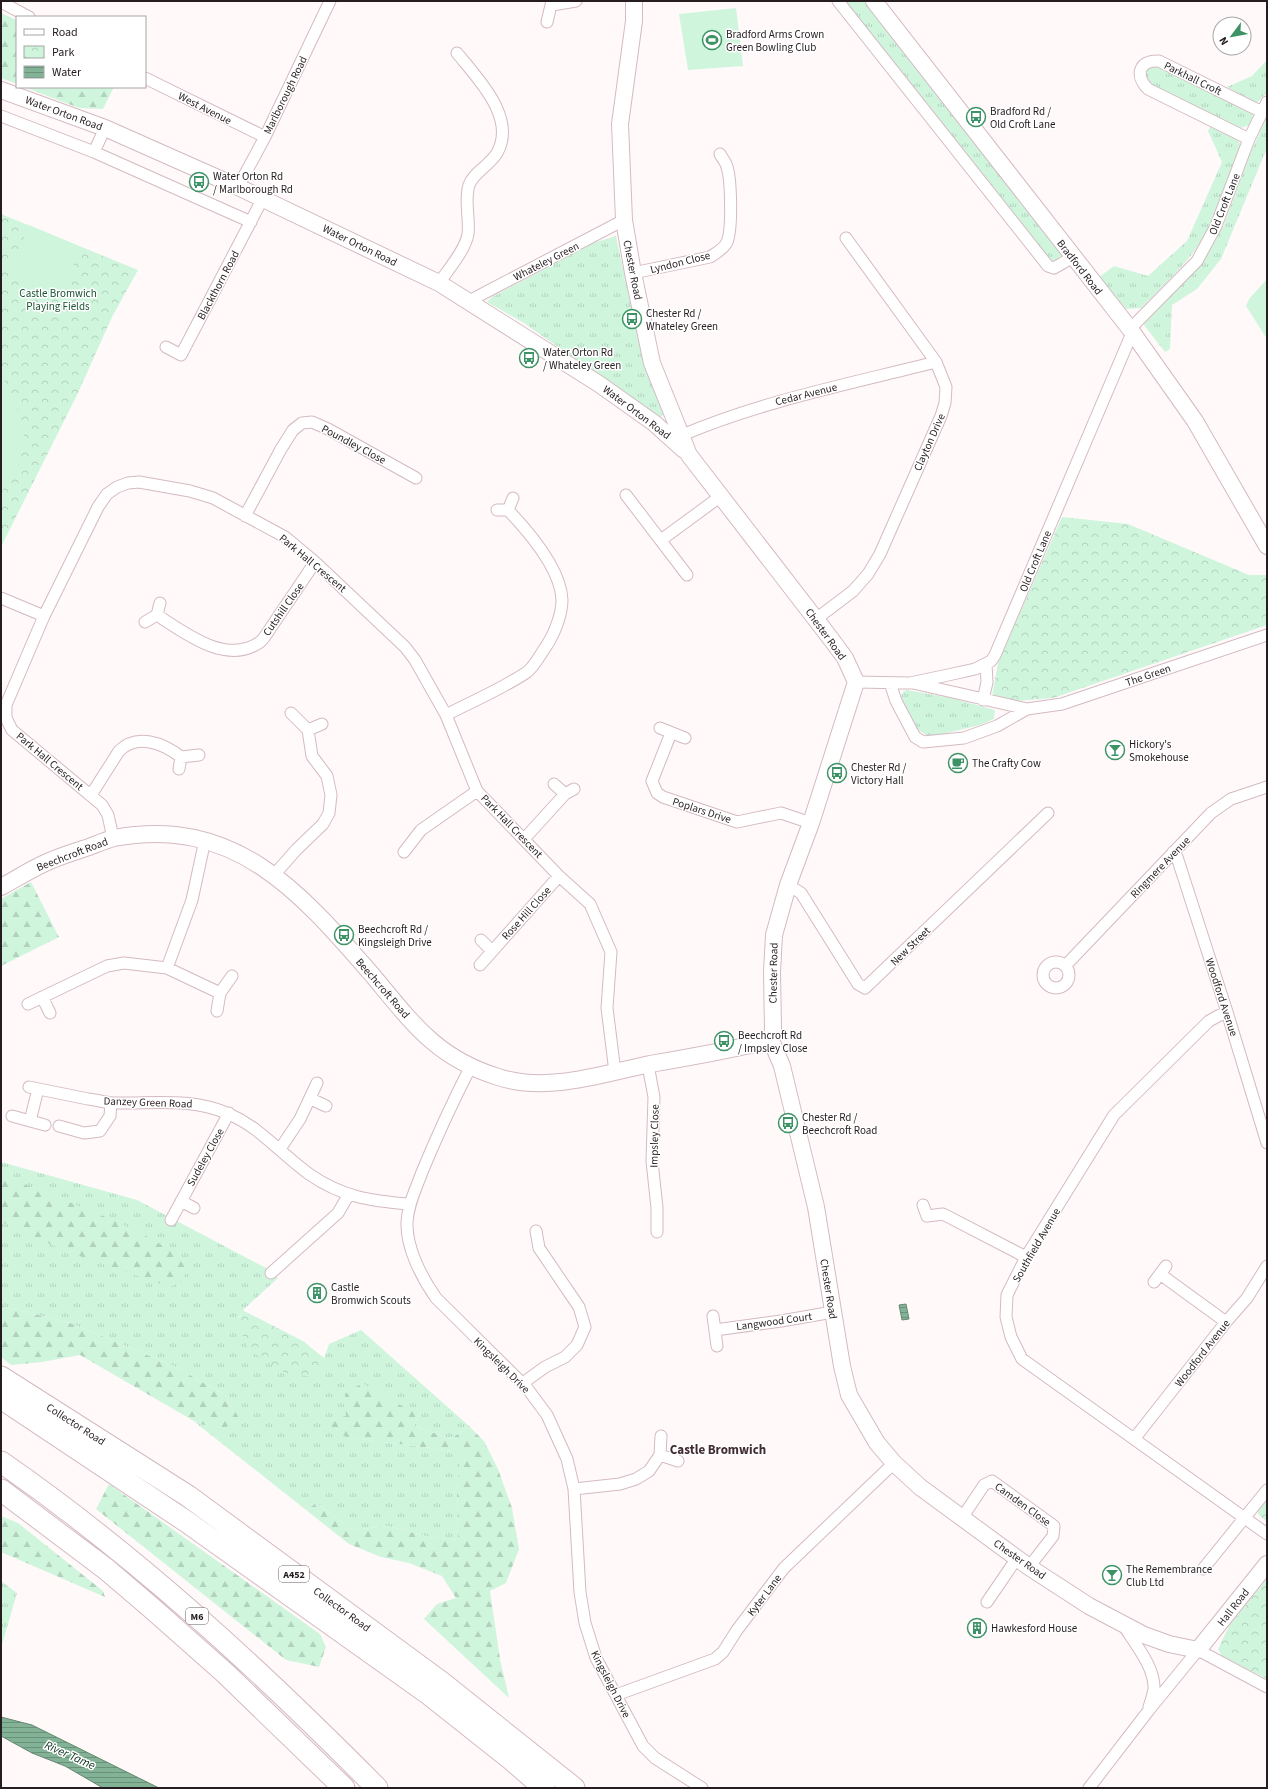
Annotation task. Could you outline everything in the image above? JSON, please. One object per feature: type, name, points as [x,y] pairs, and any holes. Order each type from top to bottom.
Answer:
[{"type":"highway","name":"Collector Road","points":[[1,1377],[188,1496],[441,1682],[574,1788]]},
{"type":"highway","name":"Collector Road","points":[[1,1398],[187,1522],[424,1691],[512,1760],[544,1788]]},
{"type":"highway","name":"M6","points":[[1,1462],[120,1551],[188,1607],[301,1711],[377,1788]]},
{"type":"highway","name":"M6","points":[[1,1490],[106,1568],[225,1673],[344,1788]]},
{"type":"highway","points":[[225,1673],[325,1788]]},
{"type":"main road","name":"Chester Road","points":[[634,1],[634,21],[620,124],[624,220],[633,273],[652,363],[680,436],[689,455],[845,658],[856,682],[788,885],[774,935],[772,972],[773,1029],[771,1040],[782,1066],[816,1207],[842,1366],[849,1395],[877,1443],[894,1463],[920,1487],[1023,1563],[1089,1606],[1144,1636],[1169,1644],[1198,1650]]},
{"type":"main road","name":"Bradford Road","points":[[874,1],[1131,331],[1195,421],[1267,546]]},
{"type":"main road","name":"Water Orton Road","points":[[1,90],[105,128],[263,198],[439,283],[599,384],[654,423],[689,455]]},
{"type":"main road","name":"Beechcroft Road","points":[[1,887],[50,860],[113,838],[158,834],[185,836],[205,840],[249,858],[274,875],[325,921],[407,1017],[431,1042],[452,1056],[471,1066],[500,1078],[526,1082],[563,1082],[733,1049],[771,1040]]},
{"type":"main road","name":"Hall Road","points":[[1198,1650],[1267,1564]]},
{"type":"street","name":"Marlborough Road","points":[[238,187],[265,137],[330,1]]},
{"type":"street","points":[[547,22],[552,3],[576,1]]},
{"type":"street","points":[[838,1],[1048,266],[1054,268],[1072,257]]},
{"type":"street","points":[[1,2],[27,16]]},
{"type":"street","points":[[439,283],[465,244],[468,234],[468,192],[470,183],[496,154],[503,138],[503,124],[498,110],[483,85],[457,53]]},
{"type":"street","name":"Parkhall Croft","points":[[1249,139],[1148,89],[1142,83],[1140,73],[1143,65],[1152,60],[1159,61],[1264,107]]},
{"type":"street","name":"West Avenue","points":[[146,78],[265,137]]},
{"type":"street","name":"Old Croft Lane","points":[[986,664],[995,655],[1131,331],[1197,261],[1216,226],[1249,139],[1264,107]]},
{"type":"street","points":[[1,116],[94,152],[251,222]]},
{"type":"street","points":[[94,152],[105,128]]},
{"type":"street","name":"Lyndon Close","points":[[633,273],[710,257],[726,245],[730,226],[730,184],[727,167],[720,154]]},
{"type":"street","name":"Blackthorn Road","points":[[166,346],[181,355],[263,198]]},
{"type":"street","name":"Whateley Green","points":[[468,301],[624,220]]},
{"type":"street","name":"Clayton Drive","points":[[816,619],[853,591],[868,574],[880,554],[941,416],[945,403],[946,388],[936,362],[846,238]]},
{"type":"street","name":"Cedar Avenue","points":[[680,436],[710,423],[768,404],[936,362]]},
{"type":"street","name":"Poundley Close","points":[[245,516],[280,449],[293,430],[302,423],[312,422],[328,429],[416,478]]},
{"type":"street","name":"Park Hall Crescent","points":[[113,838],[108,815],[102,805],[12,730],[6,718],[6,705],[44,616],[98,507],[107,494],[117,487],[128,483],[139,482],[190,491],[213,498],[286,537],[316,562],[406,647],[446,715],[477,791],[525,838],[559,876],[590,904],[611,952],[607,1008],[615,1072]]},
{"type":"street","points":[[626,494],[687,575]]},
{"type":"street","points":[[661,540],[721,496]]},
{"type":"street","points":[[508,510],[513,498]]},
{"type":"street","points":[[446,715],[490,693],[528,671],[549,642],[558,620],[562,599],[558,581],[548,560],[508,510],[497,510]]},
{"type":"street","name":"Cutshill Close","points":[[158,615],[189,635],[217,648],[234,651],[246,649],[261,642],[316,562]]},
{"type":"street","points":[[1,598],[44,616]]},
{"type":"street","points":[[145,622],[158,615],[160,603]]},
{"type":"street","name":"The Green","points":[[910,682],[1027,709],[1062,704],[1267,635]]},
{"type":"street","points":[[856,682],[910,682],[975,669],[986,664],[987,682],[983,700]]},
{"type":"street","name":"The Green","points":[[890,683],[896,701],[915,737],[923,742],[964,738],[997,726],[1027,709]]},
{"type":"street","points":[[274,875],[296,850],[323,824],[329,813],[331,795],[327,776],[312,756],[308,730],[292,713]]},
{"type":"street","points":[[308,730],[322,724]]},
{"type":"street","points":[[660,728],[685,738]]},
{"type":"street","name":"Poplars Drive","points":[[671,733],[652,781],[657,793],[663,797],[737,822],[781,813],[810,822]]},
{"type":"street","points":[[91,795],[123,746],[136,741],[152,742],[181,756],[199,755]]},
{"type":"street","points":[[179,769],[181,756]]},
{"type":"street","points":[[525,838],[569,791],[554,784]]},
{"type":"street","name":"Ringmere Avenue","points":[[1066,966],[1211,813],[1231,799],[1267,787]]},
{"type":"street","points":[[404,852],[421,830],[477,791]]},
{"type":"street","name":"New Street","points":[[788,885],[801,893],[858,984],[865,988],[1048,813]]},
{"type":"street","points":[[167,968],[192,900],[205,840]]},
{"type":"street","name":"Woodford Avenue","points":[[1173,852],[1177,857],[1267,1143]]},
{"type":"street","name":"Rose Hill Close","points":[[480,964],[559,876]]},
{"type":"street","points":[[481,940],[492,951]]},
{"type":"street","points":[[28,1004],[107,966],[124,963],[167,968],[220,993]]},
{"type":"street","points":[[217,1011],[220,993],[232,976]]},
{"type":"street","points":[[42,996],[50,1013]]},
{"type":"street","name":"Southfield Avenue","points":[[1227,1012],[1209,1021],[1114,1115],[1026,1257],[1007,1295],[1006,1317],[1010,1337],[1022,1359],[1267,1534]]},
{"type":"street","name":"Impsley Close","points":[[648,1065],[654,1096],[652,1161],[657,1208],[657,1232]]},
{"type":"street","name":"Kingsleigh Drive","points":[[471,1066],[437,1135],[410,1204],[407,1224],[412,1254],[424,1281],[436,1298],[522,1383],[547,1416],[567,1460],[574,1489],[580,1592],[585,1623],[596,1658],[643,1746],[655,1758],[702,1788]]},
{"type":"street","points":[[280,1150],[311,1099],[317,1083]]},
{"type":"street","name":"Danzey Green Road","points":[[30,1121],[33,1088],[111,1103],[190,1102],[229,1113],[250,1125],[271,1140],[280,1150],[309,1174],[332,1187],[372,1201],[410,1204]]},
{"type":"street","points":[[311,1099],[326,1106]]},
{"type":"street","points":[[59,1126],[84,1133],[100,1131],[110,1116],[111,1103]]},
{"type":"street","name":"Sudeley Close","points":[[171,1220],[229,1113]]},
{"type":"street","points":[[12,1116],[45,1125]]},
{"type":"street","points":[[271,1273],[338,1213],[349,1194]]},
{"type":"street","points":[[181,1201],[194,1208]]},
{"type":"street","points":[[923,1206],[927,1216],[943,1214],[1026,1257]]},
{"type":"street","points":[[522,1383],[545,1367],[565,1357],[577,1345],[585,1327],[579,1307],[539,1248],[536,1231]]},
{"type":"street","name":"Woodford Avenue","points":[[1134,1439],[1226,1322],[1247,1298],[1267,1266]]},
{"type":"street","points":[[1160,1274],[1226,1322]]},
{"type":"street","name":"Langwood Court","points":[[715,1330],[781,1322],[834,1312]]},
{"type":"street","points":[[712,1316],[717,1346]]},
{"type":"street","points":[[574,1489],[620,1484],[636,1479],[650,1471],[660,1455],[661,1436]]},
{"type":"street","points":[[660,1455],[678,1461]]},
{"type":"street","name":"Kyter Lane","points":[[616,1695],[715,1659],[723,1652],[737,1630],[784,1568],[894,1463]]},
{"type":"street","name":"Camden Close","points":[[962,1518],[984,1485],[992,1481],[1054,1526],[1053,1536],[1023,1563]]},
{"type":"street","points":[[1203,1569],[1267,1490]]},
{"type":"street","points":[[987,1602],[1023,1563]]},
{"type":"street","points":[[1124,1625],[1151,1672],[1154,1688],[1149,1710]]},
{"type":"street","points":[[1089,1788],[1149,1710],[1198,1650],[1267,1687]]},
{"type":"green space","points":[[846,1],[864,1],[1062,254],[1057,261],[1051,262]]},
{"type":"green space","name":"Bradford Arms Crown Green Bowling Club","points":[[736,8],[743,66],[688,70],[679,14]]},
{"type":"green space","points":[[1,13],[16,20],[16,84],[1,78]]},
{"type":"green space","points":[[1267,60],[1267,92],[1258,102],[1253,102],[1227,87],[1252,76]]},
{"type":"green space","points":[[1157,64],[1249,109],[1253,115],[1250,125],[1241,128],[1147,83],[1144,76],[1145,69]]},
{"type":"green space","points":[[27,88],[114,88],[103,109],[79,108]]},
{"type":"green space","points":[[1267,117],[1267,148],[1221,259],[1197,289],[1172,305],[1170,349],[1165,352],[1144,325],[1148,316],[1187,278],[1211,248],[1224,225],[1249,156]]},
{"type":"green space","points":[[1212,124],[1236,136],[1241,146],[1212,224],[1192,254],[1176,273],[1141,308],[1126,309],[1099,277],[1114,266],[1148,276],[1187,241],[1222,162],[1208,131]]},
{"type":"green space","name":"Castle Bromwich Playing Fields","points":[[1,214],[138,270],[112,317],[77,395],[1,547]]},
{"type":"green space","points":[[29,225],[81,247],[60,297],[8,275]]},
{"type":"green space","points":[[616,236],[637,334],[663,414],[660,419],[524,323],[487,302],[492,297],[593,243]]},
{"type":"green space","points":[[1267,279],[1267,339],[1246,306],[1249,299]]},
{"type":"green space","points":[[1,378],[6,382],[19,413],[24,437],[17,470],[1,493]]},
{"type":"green space","points":[[1062,517],[1128,524],[1249,575],[1267,575],[1267,625],[1053,698],[1017,701],[992,696],[998,663]]},
{"type":"green space","points":[[907,690],[951,698],[995,710],[994,719],[980,725],[930,737],[918,730],[902,703],[901,696],[903,692]]},
{"type":"green space","points":[[31,882],[59,937],[1,966],[1,899]]},
{"type":"green space","points":[[1,1162],[137,1200],[268,1269],[278,1278],[243,1310],[239,1317],[316,1372],[324,1358],[329,1344],[361,1330],[469,1426],[451,1439],[414,1426],[418,1415],[352,1438],[462,1452],[457,1490],[458,1540],[429,1537],[388,1526],[352,1530],[317,1503],[306,1510],[196,1423],[224,1428],[239,1420],[226,1396],[176,1367],[70,1323],[1,1305]]},
{"type":"green space","points":[[1,1174],[101,1215],[155,1241],[174,1254],[185,1267],[186,1272],[183,1281],[170,1287],[65,1251],[1,1221]]},
{"type":"green space","points":[[1,1305],[70,1323],[176,1367],[226,1396],[240,1420],[224,1428],[199,1424],[80,1355],[42,1362],[11,1365],[1,1357]]},
{"type":"green space","points":[[242,1310],[303,1341],[324,1358],[316,1372],[315,1377],[285,1373],[249,1350],[238,1324]]},
{"type":"green space","points":[[362,1383],[418,1415],[414,1426],[451,1439],[469,1426],[484,1441],[498,1469],[512,1508],[519,1549],[506,1583],[490,1591],[500,1659],[509,1698],[424,1619],[437,1604],[456,1598],[442,1576],[409,1563],[381,1557],[349,1544],[306,1510],[317,1503],[352,1530],[388,1526],[429,1537],[458,1540],[457,1490],[461,1452],[352,1438],[322,1431],[330,1419],[346,1416],[345,1394]]},
{"type":"green space","points":[[109,1484],[320,1634],[326,1647],[319,1667],[286,1660],[96,1509]]},
{"type":"green space","points":[[1267,1499],[1267,1522],[1258,1514],[1258,1511]]},
{"type":"green space","points":[[1,1516],[18,1523],[103,1591],[105,1597],[1,1552]]},
{"type":"green space","points":[[1267,1579],[1267,1679],[1222,1657],[1218,1649],[1229,1626]]},
{"type":"green space","points":[[1,1581],[17,1593],[1,1648]]},
{"type":"water","points":[[906,1304],[909,1319],[902,1320],[899,1305]]},
{"type":"water","name":"River Tame","points":[[1,1717],[32,1725],[159,1788],[103,1788],[65,1766],[32,1753],[1,1736]]},
{"type":"place","name":"Bradford Arms Crown Green Bowling Club","points":[[712,40]]},
{"type":"place","name":"Bradford Rd / Old Croft Lane","points":[[976,117]]},
{"type":"place","name":"Water Orton Rd / Marlborough Rd","points":[[199,182]]},
{"type":"place","name":"Chester Rd / Whateley Green","points":[[632,319]]},
{"type":"place","name":"Water Orton Rd / Whateley Green","points":[[529,358]]},
{"type":"place","name":"Hickory's Smokehouse","points":[[1115,750]]},
{"type":"place","name":"The Crafty Cow","points":[[958,763]]},
{"type":"place","name":"Chester Rd / Victory Hall","points":[[837,773]]},
{"type":"place","name":"Beechcroft Rd / Kingsleigh Drive","points":[[344,935]]},
{"type":"place","name":"Beechcroft Rd / Impsley Close","points":[[724,1041]]},
{"type":"place","name":"Chester Rd / Beechcroft Road","points":[[788,1123]]},
{"type":"place","name":"Castle Bromwich Scouts","points":[[317,1293]]},
{"type":"place","name":"The Remembrance Club Ltd","points":[[1112,1575]]},
{"type":"place","name":"Hawkesford House","points":[[977,1628]]},
{"type":"district","name":"Castle Bromwich","points":[[718,1449]]}]
